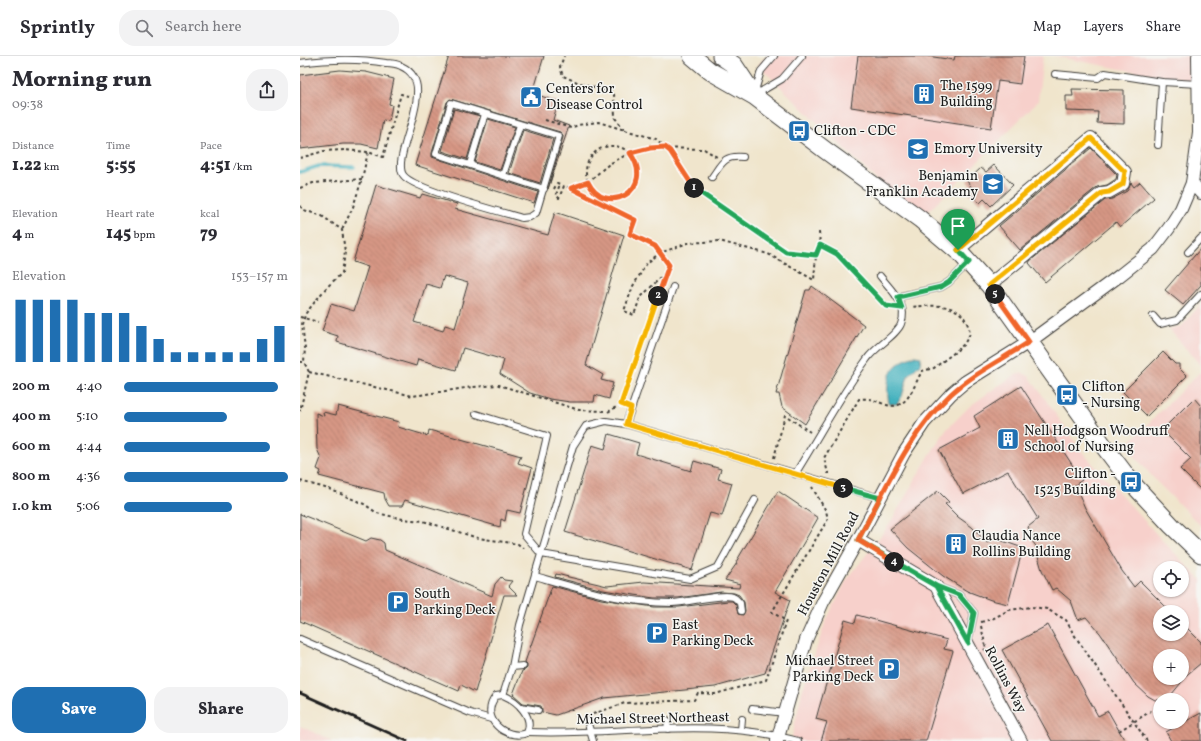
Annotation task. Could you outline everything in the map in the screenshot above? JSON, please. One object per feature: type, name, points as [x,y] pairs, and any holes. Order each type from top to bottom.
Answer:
[{"type":"main road","points":[[692,56],[710,71],[754,96],[920,219],[963,256],[989,285],[1131,482],[1172,526],[1201,554]]},
{"type":"main road","points":[[721,56],[734,65],[754,96]]},
{"type":"street","name":"Houston Mill Road","points":[[777,738],[806,640],[814,621],[904,453],[924,423],[951,394],[965,382],[1029,342],[1153,249],[1181,209],[1192,183],[1199,132],[1199,61]]},
{"type":"street","points":[[963,256],[1091,138],[1125,172],[1123,184],[1109,192],[1102,193],[989,285]]},
{"type":"street","points":[[1192,183],[1201,192]]},
{"type":"street","points":[[858,540],[936,586]]},
{"type":"street","name":"Rollins Way","points":[[936,586],[1021,741]]},
{"type":"lane","points":[[754,96],[761,71],[774,56]]},
{"type":"lane","points":[[754,96],[782,79],[802,56]]},
{"type":"lane","points":[[300,63],[340,59],[365,60],[400,65],[416,80],[418,92],[400,162],[400,170],[404,176],[411,182],[434,192],[522,218],[530,218],[536,213],[543,192],[559,136],[451,104],[436,154],[503,175],[543,192]]},
{"type":"lane","points":[[1055,74],[1098,78],[1105,73],[1162,82],[1199,84]]},
{"type":"lane","points":[[1158,145],[1162,82]]},
{"type":"lane","points":[[470,164],[486,114]]},
{"type":"lane","points":[[503,175],[520,124]]},
{"type":"lane","points":[[712,177],[723,161],[729,158],[743,157]]},
{"type":"lane","points":[[1188,252],[1200,242]]},
{"type":"lane","points":[[898,297],[941,287],[949,282],[963,256]]},
{"type":"lane","points":[[796,474],[851,382],[868,358],[901,325],[902,308],[898,297],[880,276]]},
{"type":"lane","points":[[626,424],[673,287]]},
{"type":"lane","points":[[1154,316],[1160,324],[1177,320],[1201,294]]},
{"type":"lane","points":[[476,414],[547,436],[524,534],[541,554],[690,579],[718,567],[756,500]]},
{"type":"lane","points":[[503,695],[512,667],[520,625],[573,446],[586,426],[606,420],[626,424],[880,498]]},
{"type":"lane","points":[[534,576],[619,599],[674,603],[718,597],[734,597],[740,603],[741,611]]},
{"type":"lane","points":[[936,586],[959,595],[974,613],[968,643]]},
{"type":"lane","points":[[300,639],[470,713],[491,718]]},
{"type":"lane","points":[[512,667],[523,666]]},
{"type":"lane","points":[[526,734],[517,737],[508,736],[497,728],[491,718],[490,703],[496,696],[503,695],[511,698],[521,707],[528,719],[526,734],[529,741]]},
{"type":"lane","points":[[521,707],[538,710]]},
{"type":"lane","points":[[752,709],[784,713]]},
{"type":"lane","points":[[588,718],[593,741]]},
{"type":"lane","points":[[741,730],[742,719]]},
{"type":"lane","points":[[668,720],[668,729]]},
{"type":"lane","name":"Michael Street Northeast","points":[[526,734],[591,733],[668,729],[741,730],[798,741]]},
{"type":"path","points":[[564,56],[560,67],[562,76],[614,93],[615,118],[625,130]]},
{"type":"path","points":[[300,158],[324,151],[345,150],[368,152],[383,157],[401,94],[417,100]]},
{"type":"path","points":[[545,120],[571,128],[578,125],[598,122],[656,140],[670,151],[695,190],[786,252],[816,255]]},
{"type":"path","points":[[617,146],[630,153],[636,161],[638,179],[631,190],[624,196],[607,198],[594,191],[588,182],[586,178],[586,170],[588,161],[597,150],[617,146]]},
{"type":"path","points":[[571,188],[588,182],[609,164],[630,153],[650,148],[665,147],[704,149],[723,161]]},
{"type":"path","points":[[300,411],[309,372],[304,362],[305,348],[302,324],[306,313],[326,288],[342,273],[345,252],[342,230],[353,207],[362,179],[368,152]]},
{"type":"path","points":[[300,188],[312,183],[362,179]]},
{"type":"path","points":[[309,372],[413,396],[472,386],[499,385],[579,410],[610,412],[621,404],[669,265],[655,246],[630,234],[635,220],[571,188],[564,186],[559,198],[556,194],[560,184],[557,183],[551,194],[546,196],[543,192]]},
{"type":"path","points":[[300,206],[304,210],[322,216],[342,230]]},
{"type":"path","points":[[666,272],[640,298],[634,315],[624,311],[633,286],[647,263],[660,253],[688,243],[719,241],[768,254],[814,280],[816,255],[820,245],[819,232]]},
{"type":"path","points":[[820,245],[837,254],[886,306],[902,308],[948,306],[961,314],[968,323],[970,334],[964,344],[955,352],[934,368],[922,371],[909,397],[900,405],[886,405],[869,398],[859,399],[824,458],[828,472],[835,475]]},
{"type":"path","points":[[300,317],[318,322]]},
{"type":"path","points":[[621,404],[631,408]]},
{"type":"path","points":[[772,467],[785,415],[818,437],[826,434],[835,438]]},
{"type":"path","points":[[300,481],[329,489],[364,504],[377,513],[403,519],[423,521],[478,538],[518,544],[539,561]]},
{"type":"path","points":[[588,718],[625,703],[694,700],[698,693],[715,694],[766,680],[786,620],[772,612],[828,519],[826,511],[810,484]]},
{"type":"path","points":[[975,656],[986,648],[980,623],[992,620],[1009,610],[1032,607],[1047,609],[1066,620],[1073,633],[1147,741]]},
{"type":"path","points":[[1120,731],[1151,711]]},
{"type":"shaded area","name":"Emory University","points":[[767,56],[1043,56],[1038,101],[919,221],[758,65]]},
{"type":"shaded area","points":[[1053,56],[1197,56],[1199,84],[1121,69]]},
{"type":"shaded area","points":[[1201,304],[1201,366],[1169,329],[1182,326]]},
{"type":"shaded area","points":[[1201,371],[1201,526],[1157,482],[1126,446]]},
{"type":"shaded area","points":[[1022,373],[1029,376],[1083,453],[1182,561],[1153,561],[1153,597],[1189,597],[1189,568],[1201,580],[1201,741],[791,741],[802,692],[825,623],[846,581],[889,525],[929,456],[947,429],[970,406],[1017,374]]},
{"type":"shaded area","points":[[300,726],[332,741],[300,741]]},
{"type":"water","points":[[915,356],[921,357],[920,364],[908,376],[902,396],[897,404],[889,404],[888,387],[891,373],[899,363]]},
{"type":"building","points":[[449,56],[544,56],[535,86],[538,95],[558,102],[553,120],[569,126],[548,189],[563,137],[560,132],[450,99],[447,102],[432,153],[432,157],[538,192],[534,203],[415,165]]},
{"type":"building","name":"The 1599 Building","points":[[858,56],[927,56],[954,60],[955,56],[1024,56],[1020,84],[998,81],[991,128],[851,107]]},
{"type":"building","points":[[340,70],[366,72],[394,79],[389,104],[392,105],[389,121],[383,120],[378,148],[361,144],[343,144],[300,149],[300,75]]},
{"type":"building","points":[[1072,89],[1124,90],[1124,124],[1097,123],[1098,112],[1066,111],[1066,96],[1073,96]]},
{"type":"building","points":[[454,109],[480,116],[467,159],[442,151]]},
{"type":"building","points":[[488,119],[515,127],[500,170],[475,162]]},
{"type":"building","points":[[523,130],[553,139],[540,183],[509,173]]},
{"type":"building","points":[[1091,148],[1117,175],[1116,179],[1107,185],[1097,187],[1020,250],[999,226]]},
{"type":"building","points":[[994,165],[1013,185],[991,206],[984,199],[980,203],[967,191],[972,188],[967,181],[981,168],[986,172]]},
{"type":"building","points":[[1140,182],[1154,198],[1120,227],[1116,222],[1045,282],[1029,263],[1030,261],[1105,200],[1112,199],[1127,191],[1131,183],[1134,187]]},
{"type":"building","points":[[376,185],[420,198],[422,194],[457,204],[455,209],[548,235],[555,212],[624,235],[586,365],[603,375],[601,380],[613,383],[609,399],[595,395],[594,402],[570,402],[550,399],[530,393],[500,374],[504,360],[463,348],[456,370],[418,359],[416,366],[337,342],[338,336],[322,331],[331,304],[354,311],[368,267],[353,262]],"holes":[[[444,276],[468,283],[455,328],[445,325],[443,331],[414,322],[426,284],[440,288]]]},
{"type":"building","points":[[1201,248],[1201,285],[1183,305],[1165,290]]},
{"type":"building","points":[[812,286],[864,325],[805,424],[782,407],[779,394],[776,394],[806,290],[810,290]]},
{"type":"building","points":[[1163,352],[1175,364],[1179,364],[1179,368],[1187,376],[1147,416],[1123,392]]},
{"type":"building","points":[[1021,386],[1082,480],[1075,485],[1085,508],[1122,571],[1134,587],[1140,581],[1153,594],[1153,597],[1156,597],[1164,605],[1153,605],[1153,641],[1189,641],[1189,630],[1201,642],[1201,663],[1189,673],[1189,649],[1153,649],[1153,685],[1179,685],[1173,693],[1153,693],[1153,699],[1148,696],[1134,683],[1100,633],[1086,617],[1078,620],[1071,601],[1056,588],[1052,590],[1042,570],[1037,553],[1042,555],[1033,542],[1028,527],[1038,519],[1008,471],[963,494],[939,450],[980,428],[974,416]]},
{"type":"building","points":[[1194,398],[1201,406],[1201,490],[1180,469],[1191,459],[1162,430]]},
{"type":"building","points":[[338,406],[399,422],[398,427],[428,436],[429,430],[521,456],[518,463],[532,468],[520,513],[507,510],[505,521],[501,519],[500,527],[405,500],[402,506],[389,506],[385,499],[384,493],[319,476],[321,471],[317,469],[321,458],[317,449],[316,413],[324,416],[323,412],[336,415]]},
{"type":"building","points":[[609,434],[639,443],[636,454],[691,471],[694,461],[721,469],[718,479],[732,483],[722,516],[710,513],[692,570],[565,532],[592,445],[605,449]]},
{"type":"building","name":"East Parking Deck","points":[[778,491],[818,518],[775,592],[790,600],[765,673],[715,687],[604,698],[556,715],[542,712],[541,706],[523,703],[513,694],[522,671],[527,668],[527,664],[525,662],[552,586],[601,599],[654,607],[679,607],[732,601],[736,605],[738,614],[743,615],[745,611],[744,602],[739,595],[734,593],[721,592],[678,598],[654,598],[603,590],[555,577],[556,574],[607,586],[644,582],[739,588],[740,584],[725,580],[737,563],[736,562]]},
{"type":"building","name":"Claudia Nance Rollins Building","points":[[938,491],[949,502],[945,504],[958,517],[972,527],[987,543],[994,538],[1023,548],[1008,604],[991,600],[967,591],[943,576],[908,548],[890,529]]},
{"type":"building","name":"South Parking Deck","points":[[300,514],[366,541],[371,538],[380,540],[384,543],[385,550],[492,596],[495,584],[501,577],[504,580],[512,581],[508,586],[517,595],[504,595],[475,692],[461,685],[459,691],[300,621]]},
{"type":"building","name":"Michael Street Parking Deck","points":[[857,615],[947,640],[944,649],[953,651],[926,741],[821,741],[827,722],[816,719],[819,708],[845,620],[855,623]]},
{"type":"building","points":[[1048,625],[1098,716],[1108,711],[1125,741],[1052,741],[1002,650]]},
{"type":"building","points":[[1201,713],[1201,741],[1171,741],[1166,732],[1172,729],[1189,729],[1189,720]]},
{"type":"waterway","points":[[300,172],[319,166],[354,167]]},
{"type":"railway","points":[[300,693],[407,741]]},
{"type":"place","name":"The 1599 Building","points":[[924,94]]},
{"type":"place","name":"Centers for Disease Control","points":[[531,97]]},
{"type":"place","name":"Clifton - CDC","points":[[799,131]]},
{"type":"place","name":"Emory University","points":[[918,149]]},
{"type":"place","name":"Benjamin Franklin Academy","points":[[993,184]]},
{"type":"place","name":"Clifton - Nursing","points":[[1067,395]]},
{"type":"place","name":"Nell Hodgson Woodruff School of Nursing","points":[[1008,439]]},
{"type":"place","name":"Clifton - 1525 Building","points":[[1131,482]]},
{"type":"place","name":"Claudia Nance Rollins Building","points":[[956,544]]},
{"type":"place","name":"South Parking Deck","points":[[398,602]]},
{"type":"place","name":"East Parking Deck","points":[[657,633]]},
{"type":"place","name":"Michael Street Parking Deck","points":[[889,669]]},
{"type":"route","points":[[958,250],[969,262],[949,282],[941,287],[931,288],[898,297],[902,308],[886,306],[837,254],[820,245],[816,255],[786,252],[695,190],[670,151],[665,147],[650,148],[630,153],[636,161],[638,179],[631,190],[624,196],[607,198],[597,194],[588,182],[571,188],[635,220],[630,234],[655,246],[669,265],[621,404],[631,408],[626,424],[880,498],[858,540],[936,586],[968,643],[974,613],[959,595],[936,586],[901,566],[858,540],[904,453],[924,423],[951,394],[965,382],[1029,342],[989,285],[1102,193],[1109,192],[1123,184],[1125,172],[1091,138],[958,250]]}]
